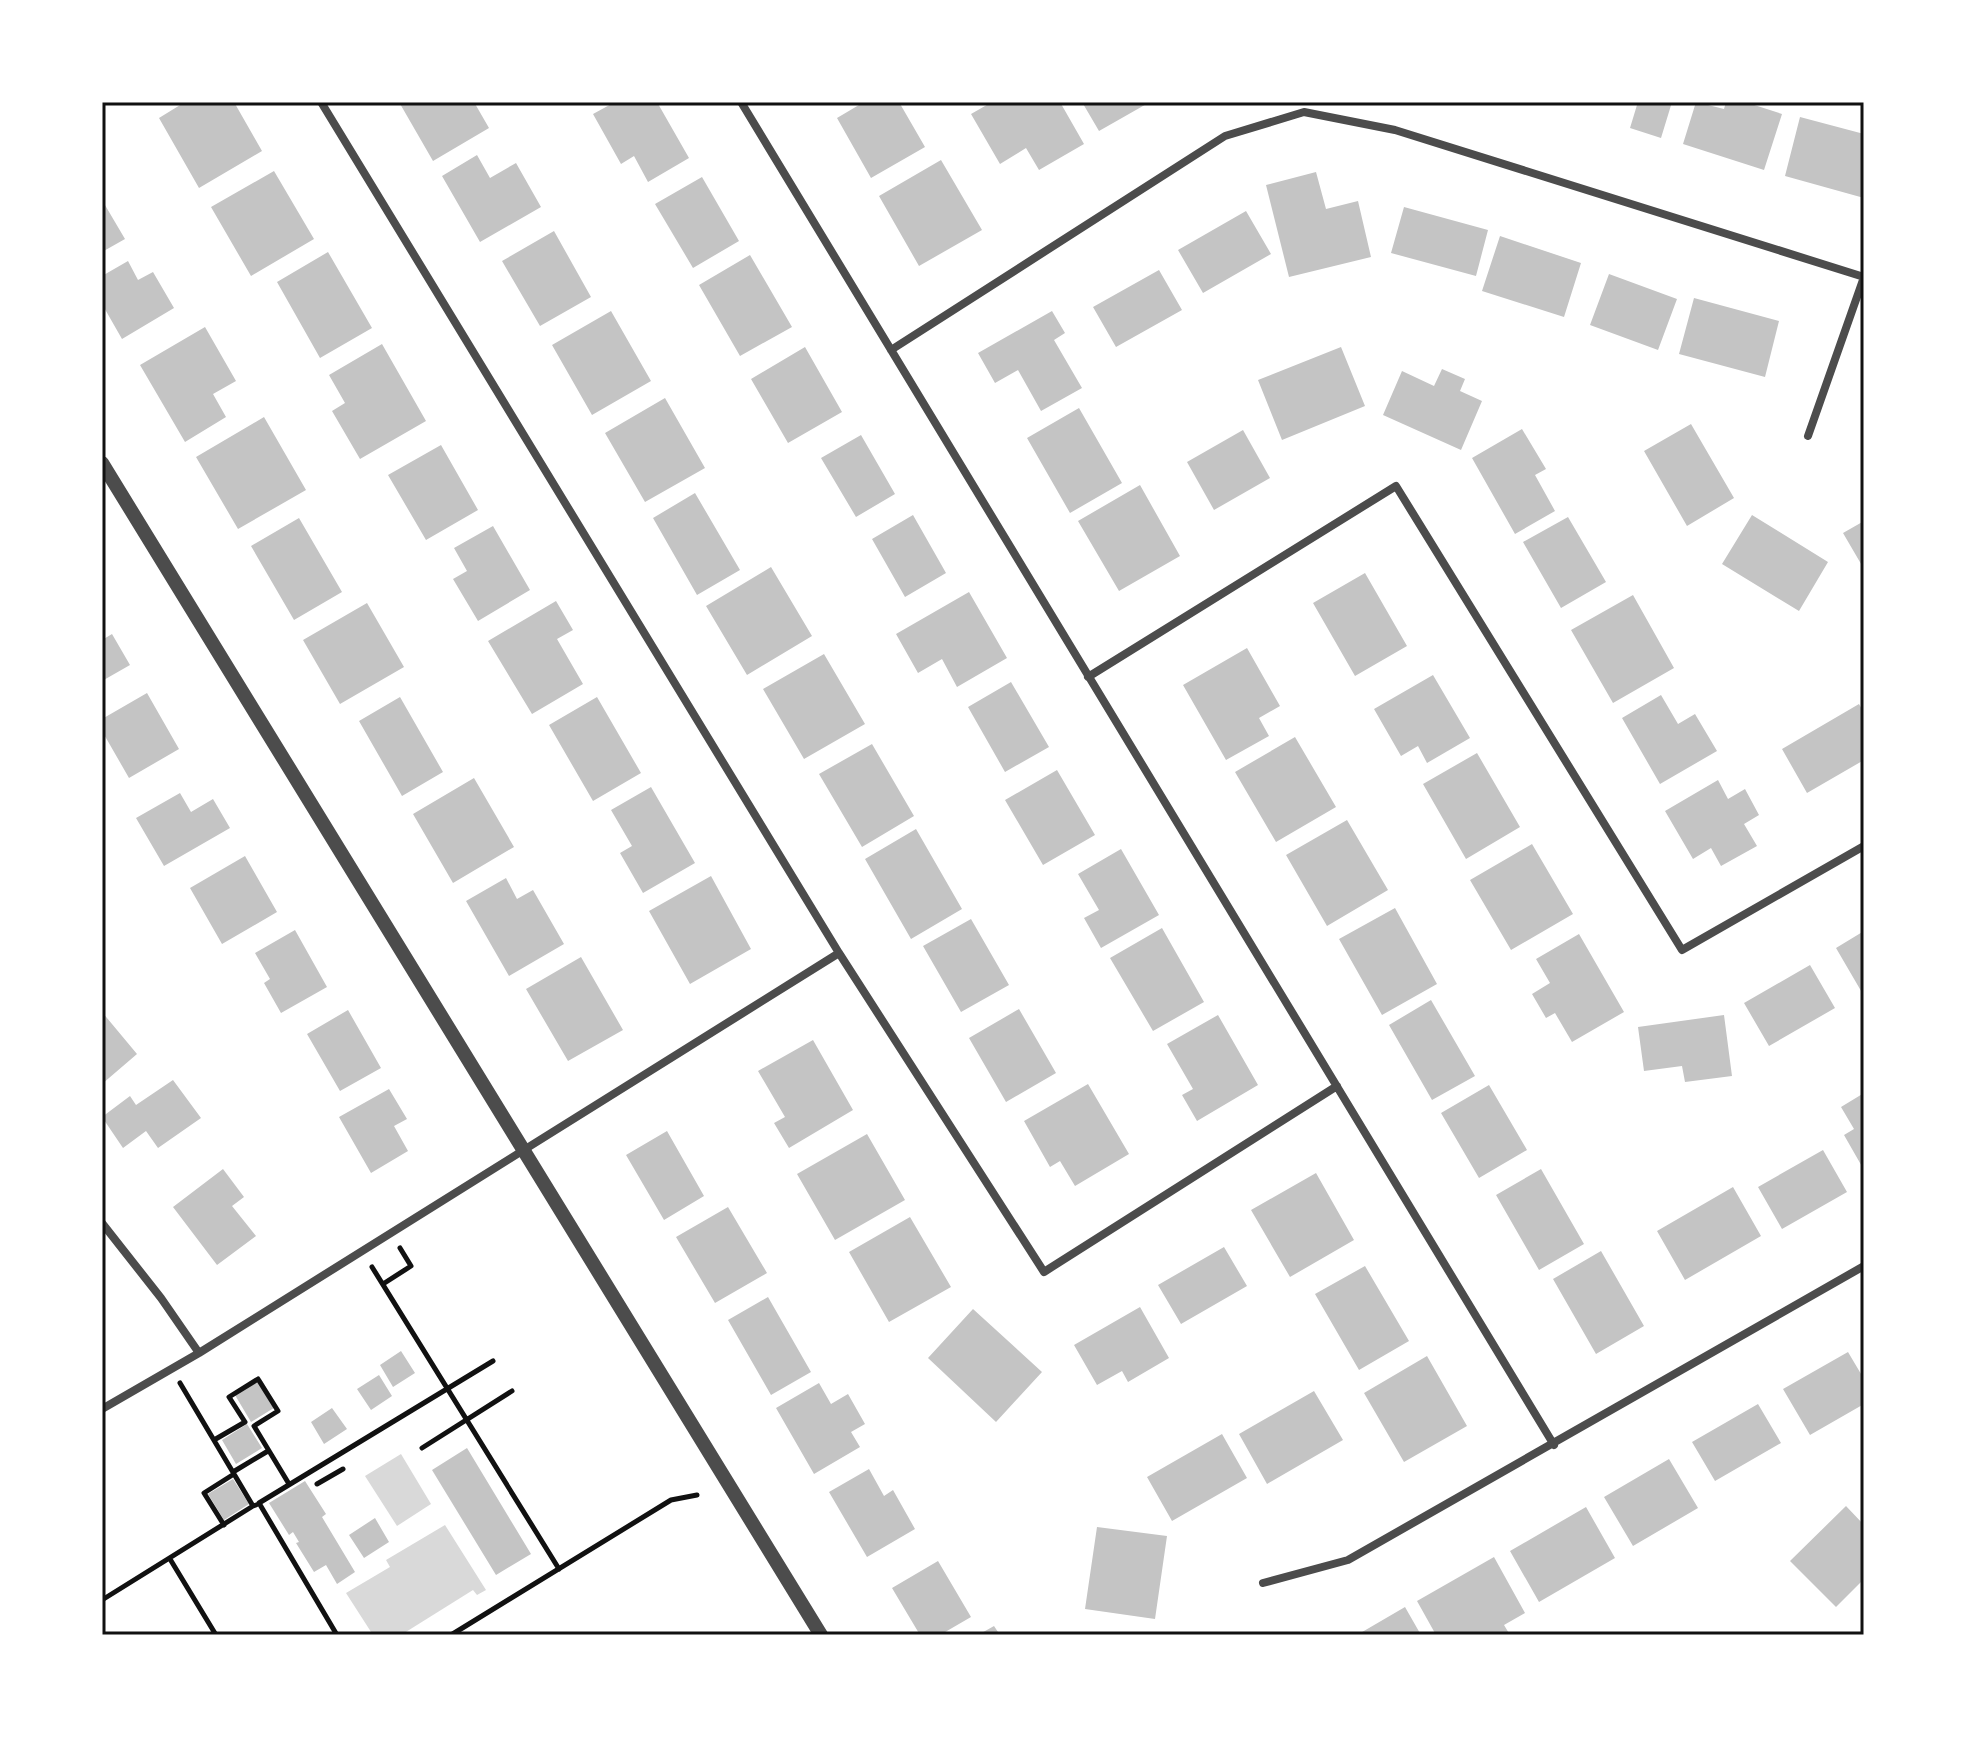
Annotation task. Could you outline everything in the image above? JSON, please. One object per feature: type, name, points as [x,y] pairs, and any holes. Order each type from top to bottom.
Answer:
[{"type":"street","points":[[321,102],[839,953],[1044,1272],[1337,1086]]},
{"type":"street","points":[[741,102],[1554,1445]]},
{"type":"street","points":[[891,350],[1225,136],[1304,112],[1395,130],[1864,277],[1808,436]]},
{"type":"street","points":[[102,463],[821,1635]]},
{"type":"street","points":[[1088,677],[1396,486],[1682,950],[1864,846]]},
{"type":"street","points":[[102,1409],[199,1353],[839,953]]},
{"type":"street","points":[[102,1223],[161,1298],[199,1353]]},
{"type":"street","points":[[1263,1583],[1348,1560],[1864,1266]]},
{"type":"path","points":[[383,1284],[411,1266],[391,1233]]},
{"type":"path","points":[[362,1251],[559,1569]]},
{"type":"path","points":[[102,1600],[493,1361]]},
{"type":"path","points":[[171,1368],[337,1635]]},
{"type":"path","points":[[254,1426],[278,1411],[258,1379],[229,1397],[245,1422],[254,1426],[289,1484]]},
{"type":"path","points":[[422,1448],[512,1391]]},
{"type":"path","points":[[214,1440],[245,1422]]},
{"type":"path","points":[[224,1525],[204,1493],[268,1451]]},
{"type":"path","points":[[317,1484],[343,1469]]},
{"type":"path","points":[[451,1635],[671,1500],[697,1495]]},
{"type":"path","points":[[170,1559],[216,1635]]},
{"type":"shaded area","points":[[401,1454],[431,1504],[397,1526],[365,1476]]},
{"type":"shaded area","points":[[445,1525],[486,1590],[477,1595],[473,1590],[401,1635],[373,1635],[346,1593],[390,1567],[386,1560]]},
{"type":"building","points":[[185,102],[234,102],[262,151],[199,188],[159,118]]},
{"type":"building","points":[[399,102],[474,102],[489,128],[433,161]]},
{"type":"building","points":[[615,102],[657,102],[689,158],[648,182],[634,156],[621,164],[593,114]]},
{"type":"building","points":[[864,102],[899,102],[925,147],[871,178],[837,118]]},
{"type":"building","points":[[992,102],[1060,102],[1084,144],[1039,170],[1026,148],[1000,164],[971,114]]},
{"type":"building","points":[[1082,102],[1150,102],[1099,131]]},
{"type":"building","points":[[1631,102],[1672,102],[1661,138],[1630,128],[1637,105]]},
{"type":"building","points":[[1696,102],[1724,109],[1726,102],[1745,102],[1782,114],[1764,170],[1683,144]]},
{"type":"building","points":[[1800,117],[1864,134],[1864,198],[1785,176]]},
{"type":"building","points":[[477,155],[490,178],[516,163],[541,207],[480,242],[442,176]]},
{"type":"building","points":[[941,160],[982,230],[919,266],[879,196]]},
{"type":"building","points":[[274,171],[314,239],[251,276],[211,207]]},
{"type":"building","points":[[1316,172],[1326,209],[1358,201],[1371,257],[1289,277],[1266,185]]},
{"type":"building","points":[[702,177],[739,241],[693,268],[655,204]]},
{"type":"building","points":[[102,200],[125,239],[102,252]]},
{"type":"building","points":[[1404,207],[1488,230],[1476,276],[1391,253]]},
{"type":"building","points":[[1246,211],[1271,254],[1203,293],[1178,250]]},
{"type":"building","points":[[554,231],[591,297],[540,326],[502,261]]},
{"type":"building","points":[[1500,236],[1581,263],[1564,317],[1482,291]]},
{"type":"building","points":[[328,252],[372,328],[320,358],[277,282]]},
{"type":"building","points":[[750,255],[792,327],[740,356],[699,285]]},
{"type":"building","points":[[128,261],[138,280],[153,272],[174,308],[122,339],[102,304],[102,276]]},
{"type":"building","points":[[1159,270],[1182,310],[1116,347],[1093,307]]},
{"type":"building","points":[[1609,274],[1677,299],[1658,350],[1590,325]]},
{"type":"building","points":[[1694,298],[1779,321],[1765,377],[1679,354]]},
{"type":"building","points":[[611,311],[651,381],[592,415],[552,345]]},
{"type":"building","points":[[1052,311],[1065,333],[1054,340],[1082,388],[1041,411],[1018,370],[995,383],[978,353]]},
{"type":"building","points":[[205,327],[236,381],[213,394],[226,417],[185,442],[140,365]]},
{"type":"building","points":[[382,344],[426,421],[360,459],[332,411],[345,403],[329,375]]},
{"type":"building","points":[[805,347],[842,412],[788,443],[751,379]]},
{"type":"building","points":[[1341,347],[1365,406],[1282,440],[1258,380]]},
{"type":"building","points":[[1442,369],[1465,379],[1460,391],[1482,401],[1461,450],[1383,415],[1402,371],[1434,386]]},
{"type":"building","points":[[665,398],[705,468],[645,502],[605,433]]},
{"type":"building","points":[[1079,408],[1122,483],[1070,513],[1027,438]]},
{"type":"building","points":[[264,417],[306,490],[238,529],[196,457]]},
{"type":"building","points":[[1691,424],[1734,498],[1687,526],[1644,451]]},
{"type":"building","points":[[1522,429],[1546,469],[1535,475],[1555,511],[1515,534],[1472,458]]},
{"type":"building","points":[[1243,430],[1270,478],[1214,510],[1187,462]]},
{"type":"building","points":[[861,435],[895,494],[856,517],[821,458]]},
{"type":"building","points":[[441,445],[478,510],[426,540],[388,475]]},
{"type":"building","points":[[1140,485],[1180,556],[1119,591],[1078,521]]},
{"type":"building","points":[[695,493],[740,570],[697,595],[653,518]]},
{"type":"building","points":[[913,515],[946,573],[905,597],[872,539]]},
{"type":"building","points":[[1752,515],[1828,562],[1799,611],[1722,564]]},
{"type":"building","points":[[1568,517],[1606,582],[1561,608],[1523,542]]},
{"type":"building","points":[[299,518],[342,592],[294,620],[251,546]]},
{"type":"building","points":[[1864,521],[1864,569],[1843,533]]},
{"type":"building","points":[[493,526],[530,590],[478,621],[453,579],[467,571],[454,548]]},
{"type":"building","points":[[771,567],[812,636],[747,675],[706,606]]},
{"type":"building","points":[[1365,573],[1407,646],[1355,676],[1313,603]]},
{"type":"building","points":[[969,592],[1007,658],[957,687],[942,659],[918,673],[896,634]]},
{"type":"building","points":[[1633,595],[1674,668],[1613,703],[1571,630]]},
{"type":"building","points":[[556,601],[573,630],[557,639],[583,684],[532,714],[488,641]]},
{"type":"building","points":[[367,603],[404,667],[340,704],[303,640]]},
{"type":"building","points":[[112,634],[130,665],[102,681],[102,640]]},
{"type":"building","points":[[1247,648],[1280,706],[1259,718],[1269,736],[1226,760],[1183,685]]},
{"type":"building","points":[[824,654],[865,724],[804,759],[763,689]]},
{"type":"building","points":[[1433,675],[1470,738],[1427,763],[1418,746],[1401,756],[1374,709]]},
{"type":"building","points":[[1011,682],[1049,747],[1005,772],[968,707]]},
{"type":"building","points":[[147,693],[179,749],[129,778],[102,731],[102,719]]},
{"type":"building","points":[[1661,695],[1678,724],[1695,714],[1717,751],[1660,784],[1622,718]]},
{"type":"building","points":[[400,697],[443,772],[402,796],[359,721]]},
{"type":"building","points":[[597,697],[641,773],[593,801],[549,725]]},
{"type":"building","points":[[1859,704],[1864,713],[1864,760],[1807,793],[1782,749]]},
{"type":"building","points":[[1295,737],[1336,807],[1276,842],[1235,772]]},
{"type":"building","points":[[872,744],[914,816],[862,847],[819,774]]},
{"type":"building","points":[[1477,753],[1520,827],[1466,859],[1423,784]]},
{"type":"building","points":[[1057,770],[1095,835],[1043,865],[1005,800]]},
{"type":"building","points":[[474,778],[514,847],[453,883],[413,814]]},
{"type":"building","points":[[1718,780],[1728,799],[1745,789],[1759,815],[1744,824],[1757,846],[1721,866],[1711,848],[1693,859],[1665,811]]},
{"type":"building","points":[[651,787],[695,863],[643,893],[620,853],[632,846],[611,810]]},
{"type":"building","points":[[180,793],[191,812],[213,799],[230,828],[164,866],[136,818]]},
{"type":"building","points":[[1347,820],[1388,890],[1327,926],[1286,855]]},
{"type":"building","points":[[916,829],[962,909],[911,939],[865,859]]},
{"type":"building","points":[[1532,844],[1573,914],[1511,950],[1470,880]]},
{"type":"building","points":[[1121,849],[1159,915],[1101,948],[1084,918],[1099,910],[1078,874]]},
{"type":"building","points":[[245,856],[277,912],[222,944],[190,888]]},
{"type":"building","points":[[711,876],[751,949],[690,984],[649,911]]},
{"type":"building","points":[[506,878],[517,899],[533,890],[564,944],[509,976],[466,901]]},
{"type":"building","points":[[1395,908],[1437,984],[1382,1015],[1339,939]]},
{"type":"building","points":[[971,919],[1009,985],[961,1012],[923,946]]},
{"type":"building","points":[[1162,928],[1204,1002],[1153,1031],[1110,958]]},
{"type":"building","points":[[295,930],[327,987],[281,1013],[264,983],[270,979],[255,953]]},
{"type":"building","points":[[1864,931],[1864,996],[1836,948]]},
{"type":"building","points":[[1579,934],[1624,1012],[1572,1042],[1555,1013],[1546,1018],[1532,994],[1550,983],[1536,959]]},
{"type":"building","points":[[581,957],[623,1030],[568,1061],[526,989]]},
{"type":"building","points":[[1810,965],[1835,1008],[1769,1046],[1744,1003]]},
{"type":"building","points":[[1431,1000],[1475,1076],[1432,1100],[1389,1025]]},
{"type":"building","points":[[1019,1009],[1056,1073],[1006,1102],[969,1038]]},
{"type":"building","points":[[348,1010],[381,1068],[340,1091],[307,1034]]},
{"type":"building","points":[[102,1012],[137,1054],[102,1084]]},
{"type":"building","points":[[1218,1015],[1258,1085],[1197,1121],[1182,1095],[1193,1089],[1167,1044]]},
{"type":"building","points":[[1724,1015],[1732,1076],[1685,1082],[1682,1066],[1644,1071],[1638,1027]]},
{"type":"building","points":[[813,1040],[853,1110],[789,1148],[774,1123],[785,1117],[758,1071]]},
{"type":"building","points":[[173,1080],[201,1118],[158,1148],[146,1131],[123,1148],[102,1117],[130,1096],[136,1105]]},
{"type":"building","points":[[1088,1084],[1129,1154],[1075,1186],[1060,1161],[1050,1167],[1024,1121]]},
{"type":"building","points":[[1489,1085],[1527,1150],[1479,1178],[1441,1113]]},
{"type":"building","points":[[389,1089],[407,1119],[394,1126],[408,1151],[371,1173],[339,1117]]},
{"type":"building","points":[[1864,1093],[1864,1170],[1844,1135],[1854,1129],[1841,1107]]},
{"type":"building","points":[[667,1131],[704,1196],[664,1220],[626,1155]]},
{"type":"building","points":[[867,1134],[905,1200],[835,1240],[797,1174]]},
{"type":"building","points":[[1823,1150],[1847,1192],[1782,1229],[1758,1187]]},
{"type":"building","points":[[223,1169],[244,1197],[232,1206],[256,1236],[217,1265],[173,1207]]},
{"type":"building","points":[[1541,1169],[1584,1244],[1539,1270],[1496,1195]]},
{"type":"building","points":[[1316,1173],[1354,1240],[1290,1277],[1251,1210]]},
{"type":"building","points":[[1733,1187],[1761,1236],[1685,1280],[1657,1231]]},
{"type":"building","points":[[728,1207],[767,1273],[715,1303],[676,1237]]},
{"type":"building","points":[[910,1217],[951,1287],[889,1322],[849,1252]]},
{"type":"building","points":[[1224,1247],[1247,1286],[1181,1324],[1158,1285]]},
{"type":"building","points":[[1601,1251],[1644,1326],[1596,1354],[1553,1279]]},
{"type":"building","points":[[1365,1266],[1409,1341],[1359,1370],[1315,1294]]},
{"type":"building","points":[[768,1297],[811,1372],[771,1395],[728,1320]]},
{"type":"building","points":[[1140,1307],[1169,1358],[1128,1382],[1122,1371],[1097,1385],[1074,1345]]},
{"type":"building","points":[[973,1309],[1042,1372],[996,1422],[928,1358]]},
{"type":"building","points":[[401,1351],[415,1373],[393,1387],[380,1365]]},
{"type":"building","points":[[1848,1352],[1864,1379],[1864,1404],[1810,1435],[1783,1389]]},
{"type":"building","points":[[1427,1356],[1467,1426],[1404,1462],[1364,1393]]},
{"type":"building","points":[[379,1375],[392,1396],[371,1410],[357,1389]]},
{"type":"building","points":[[261,1379],[277,1406],[251,1422],[235,1395]]},
{"type":"building","points":[[819,1383],[831,1404],[848,1394],[865,1424],[851,1432],[860,1447],[814,1474],[776,1408]]},
{"type":"building","points":[[1314,1391],[1343,1440],[1267,1484],[1239,1434]]},
{"type":"building","points":[[1758,1404],[1781,1443],[1715,1481],[1692,1442]]},
{"type":"building","points":[[332,1408],[347,1429],[324,1444],[311,1422]]},
{"type":"building","points":[[247,1424],[262,1448],[236,1464],[222,1440]]},
{"type":"building","points":[[1222,1434],[1247,1478],[1172,1521],[1147,1477]]},
{"type":"building","points":[[467,1448],[531,1554],[496,1575],[432,1470]]},
{"type":"building","points":[[1669,1459],[1698,1508],[1633,1546],[1604,1497]]},
{"type":"building","points":[[869,1469],[884,1496],[893,1490],[915,1529],[867,1557],[829,1492]]},
{"type":"building","points":[[233,1479],[249,1504],[224,1520],[208,1494]]},
{"type":"building","points":[[305,1481],[326,1514],[322,1517],[355,1572],[337,1584],[326,1565],[314,1572],[296,1543],[299,1542],[293,1532],[289,1535],[269,1503]]},
{"type":"building","points":[[1846,1506],[1864,1525],[1864,1579],[1836,1607],[1790,1561]]},
{"type":"building","points":[[1586,1507],[1615,1558],[1539,1602],[1510,1551]]},
{"type":"building","points":[[375,1518],[389,1542],[364,1558],[349,1535]]},
{"type":"building","points":[[1097,1527],[1167,1536],[1155,1619],[1085,1609]]},
{"type":"building","points":[[1494,1557],[1525,1613],[1504,1625],[1510,1635],[1436,1635],[1417,1601]]},
{"type":"building","points":[[938,1561],[971,1617],[940,1635],[920,1635],[892,1588]]},
{"type":"building","points":[[1405,1607],[1421,1635],[1357,1635]]},
{"type":"building","points":[[994,1626],[1000,1635],[978,1635]]}]
